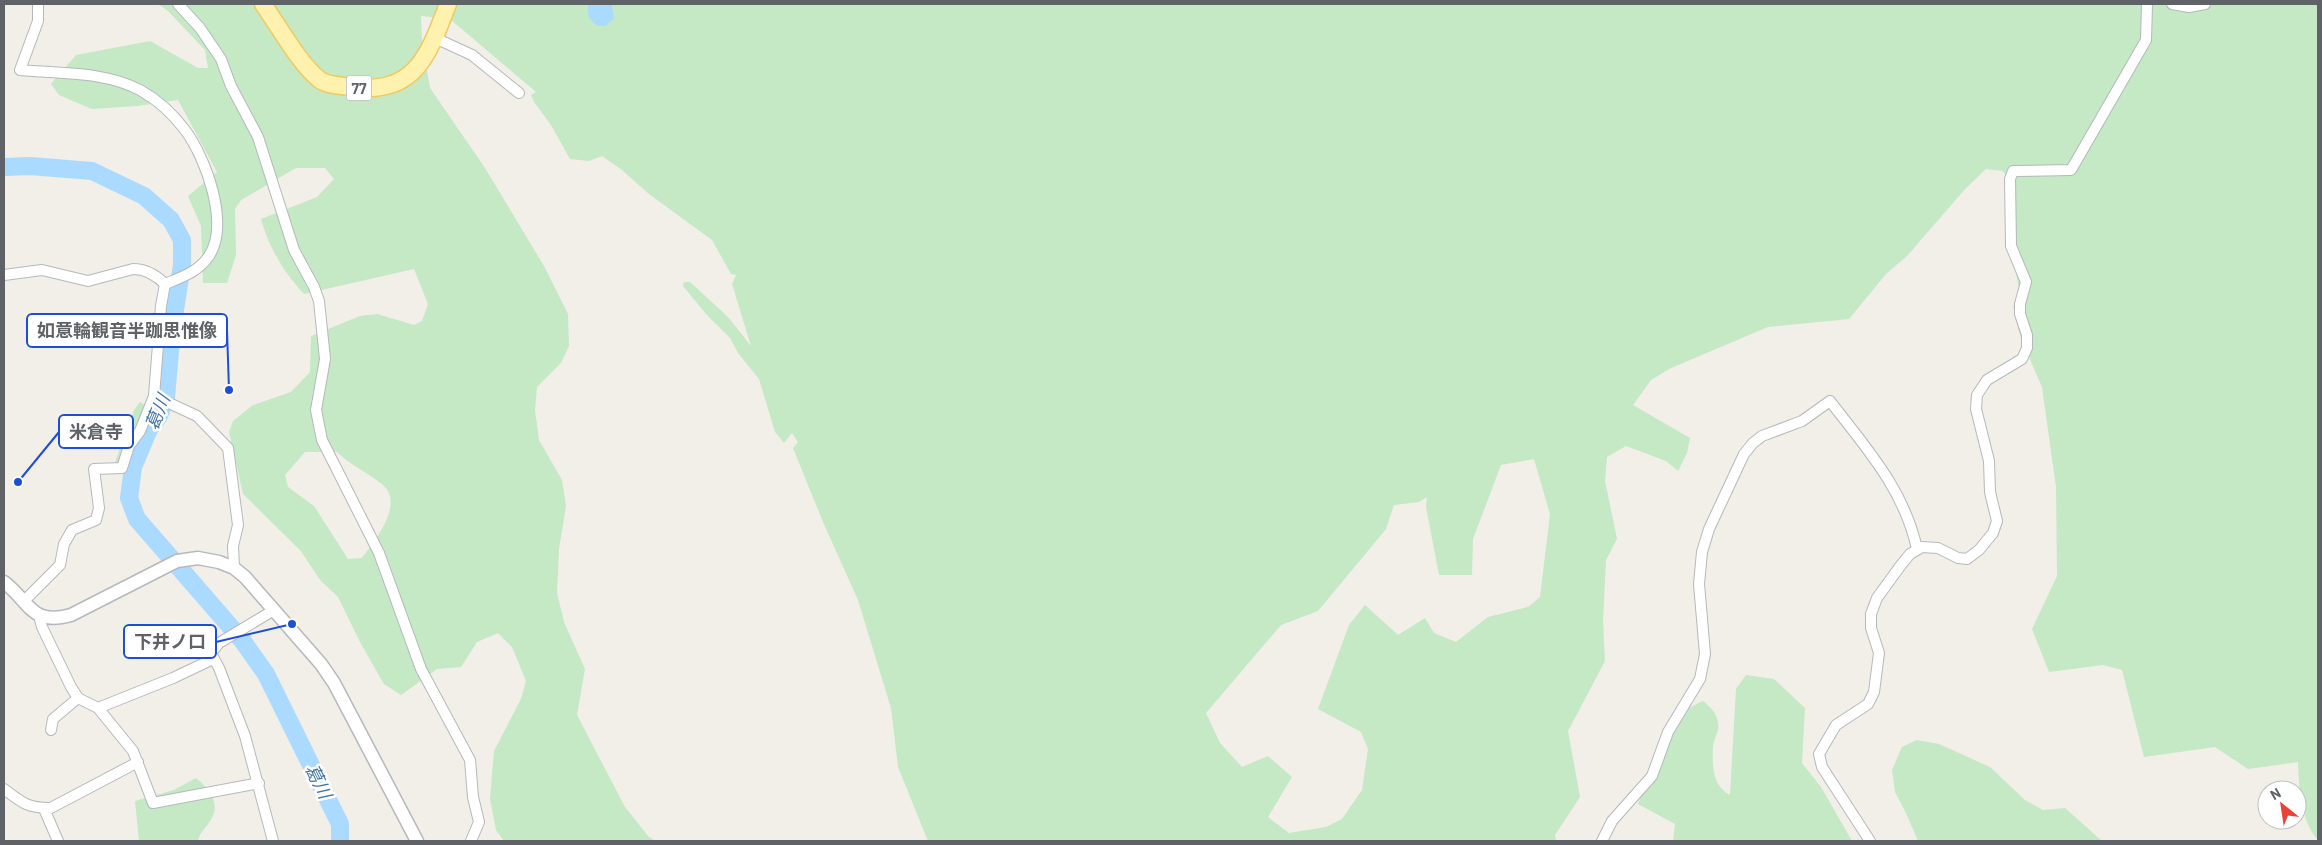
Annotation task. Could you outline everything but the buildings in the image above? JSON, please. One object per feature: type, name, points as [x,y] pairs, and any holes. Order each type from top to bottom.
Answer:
[{"type":"main road","name":"77","points":[[262,4],[308,67],[322,81],[371,90],[396,84],[414,73],[425,58],[435,38],[448,4]]},
{"type":"street","points":[[38,4],[38,21],[20,70],[100,77],[130,85],[164,107],[186,131],[199,154],[209,177],[217,218],[214,244],[209,255],[198,268],[168,283]]},
{"type":"street","points":[[178,4],[200,28],[220,59],[231,86],[258,137],[294,250],[314,287],[318,301],[325,359],[316,410],[322,440],[379,553],[422,669],[470,760],[473,796],[479,822],[472,841]]},
{"type":"street","points":[[1870,841],[1822,767],[1819,754],[1836,725],[1862,709],[1874,692],[1879,654],[1871,628],[1873,607],[1896,571],[1917,549],[1938,548],[1958,558],[1967,559],[1979,550],[1996,526],[1996,516],[1990,492],[1989,461],[1976,401],[1979,390],[1987,380],[2022,359],[2027,348],[2027,335],[2020,314],[2020,304],[2026,282],[2011,246],[2010,179],[2014,171],[2071,170],[2146,40],[2147,4]]},
{"type":"street","points":[[2172,4],[2190,7],[2204,4]]},
{"type":"street","points":[[435,38],[472,55],[520,93]]},
{"type":"street","points":[[4,275],[42,270],[88,281],[133,269],[140,269],[152,273],[168,283]]},
{"type":"street","points":[[23,602],[60,565],[64,544],[72,530],[96,520],[99,508],[94,469],[122,468],[129,446],[140,431],[155,397],[161,306],[168,283]]},
{"type":"street","points":[[159,335],[180,336]]},
{"type":"street","points":[[155,397],[197,416],[228,448],[238,525],[233,546],[234,568]]},
{"type":"street","points":[[1602,841],[1612,820],[1652,776],[1665,738],[1700,679],[1705,654],[1699,573],[1702,552],[1709,529],[1738,467],[1753,443],[1762,436],[1802,421],[1830,401],[1885,471],[1911,524],[1917,549]]},
{"type":"street","points":[[4,582],[39,616],[57,619],[71,615],[169,565],[186,559],[198,558],[219,562],[234,568],[245,577],[321,664],[334,683],[417,841]]},
{"type":"street","points":[[273,841],[245,736],[219,668],[211,653],[219,643],[274,610]]},
{"type":"street","points":[[39,616],[42,627],[71,687],[78,698],[98,708],[123,737],[138,762],[152,803],[196,793],[258,783]]},
{"type":"street","points":[[98,708],[173,678],[213,659]]},
{"type":"street","points":[[51,730],[53,719],[78,698]]},
{"type":"street","points":[[58,841],[45,811],[138,762]]},
{"type":"street","points":[[4,789],[27,806],[49,808]]},
{"type":"green space","points":[[158,4],[2318,4],[2318,840],[2307,823],[2307,780],[2299,780],[2298,762],[2248,769],[2215,747],[2144,757],[2122,670],[2103,665],[2049,672],[2032,629],[2057,576],[2056,487],[2042,387],[2029,357],[2030,353],[2022,343],[2013,306],[2020,294],[2009,238],[2008,179],[2003,171],[1986,169],[1966,188],[1907,256],[1886,274],[1849,319],[1768,327],[1671,368],[1651,380],[1633,405],[1690,438],[1687,453],[1678,471],[1666,461],[1626,446],[1607,457],[1605,481],[1617,539],[1606,560],[1603,621],[1605,661],[1568,731],[1580,797],[1555,835],[1556,841],[928,841],[898,767],[891,708],[858,600],[823,522],[793,448],[798,442],[792,433],[784,443],[775,432],[759,379],[738,353],[730,338],[706,314],[683,286],[684,282],[690,282],[728,317],[751,346],[732,284],[736,275],[731,274],[712,240],[649,194],[622,170],[602,156],[589,161],[570,159],[551,125],[534,102],[531,95],[536,92],[450,19],[421,16],[422,43],[430,88],[485,168],[544,266],[568,314],[569,346],[561,363],[537,387],[535,410],[539,440],[562,480],[566,506],[559,549],[557,593],[564,622],[585,669],[577,715],[625,807],[648,836],[655,841],[504,841],[496,830],[490,799],[494,751],[521,699],[526,681],[512,647],[498,633],[477,642],[461,667],[437,669],[401,695],[384,684],[361,644],[338,597],[320,580],[301,551],[243,494],[229,432],[233,421],[253,405],[291,392],[310,372],[311,336],[360,316],[377,314],[414,325],[422,321],[428,304],[414,269],[304,294],[290,278],[278,259],[261,219],[317,197],[334,179],[325,168],[296,168],[241,200],[235,209],[236,255],[227,283],[203,283],[201,226],[188,196],[217,172],[178,100],[137,106],[92,109],[59,95],[51,84],[76,55],[150,41],[198,68],[208,68],[205,50],[168,11]],"holes":[[[305,452],[337,452],[379,481],[389,494],[391,503],[385,523],[362,558],[348,559],[314,506],[288,487],[285,475]],[[1534,459],[1550,514],[1540,597],[1528,607],[1488,617],[1456,642],[1434,633],[1425,618],[1398,635],[1365,605],[1349,625],[1318,709],[1361,732],[1368,749],[1362,790],[1342,819],[1326,827],[1289,833],[1268,817],[1292,777],[1268,756],[1242,767],[1220,743],[1206,713],[1281,625],[1318,611],[1386,529],[1394,505],[1419,502],[1427,497],[1426,507],[1439,575],[1472,575],[1473,539],[1501,465]]]},
{"type":"green space","points":[[140,402],[146,406],[120,463],[114,465],[134,410]]},
{"type":"green space","points":[[1746,675],[1774,679],[1805,708],[1802,763],[1821,787],[1852,841],[1673,841],[1675,824],[1638,804],[1670,722],[1687,709],[1703,701],[1715,713],[1718,723],[1713,746],[1716,781],[1730,795],[1736,689]]},
{"type":"green space","points":[[1917,740],[1939,744],[1990,767],[2025,800],[2043,810],[2065,808],[2102,841],[1918,841],[1895,792],[1892,770],[1902,747]]},
{"type":"green space","points":[[196,778],[209,792],[215,809],[198,841],[139,841],[135,801],[174,790]]},
{"type":"water","points":[[589,4],[612,4],[614,19],[605,26],[598,26],[589,16]]},
{"type":"waterway","name":"葛川","points":[[4,167],[30,166],[92,171],[144,196],[171,220],[182,240],[182,265],[172,329],[166,397],[159,416],[149,429],[133,467],[129,498],[137,519],[242,640],[266,674],[340,824],[340,841]]},
{"type":"place","name":"如意輪観音半跏思惟像","points":[[229,390]]},
{"type":"place","name":"米倉寺","points":[[18,482]]},
{"type":"place","name":"下井ノ口","points":[[292,624]]}]
